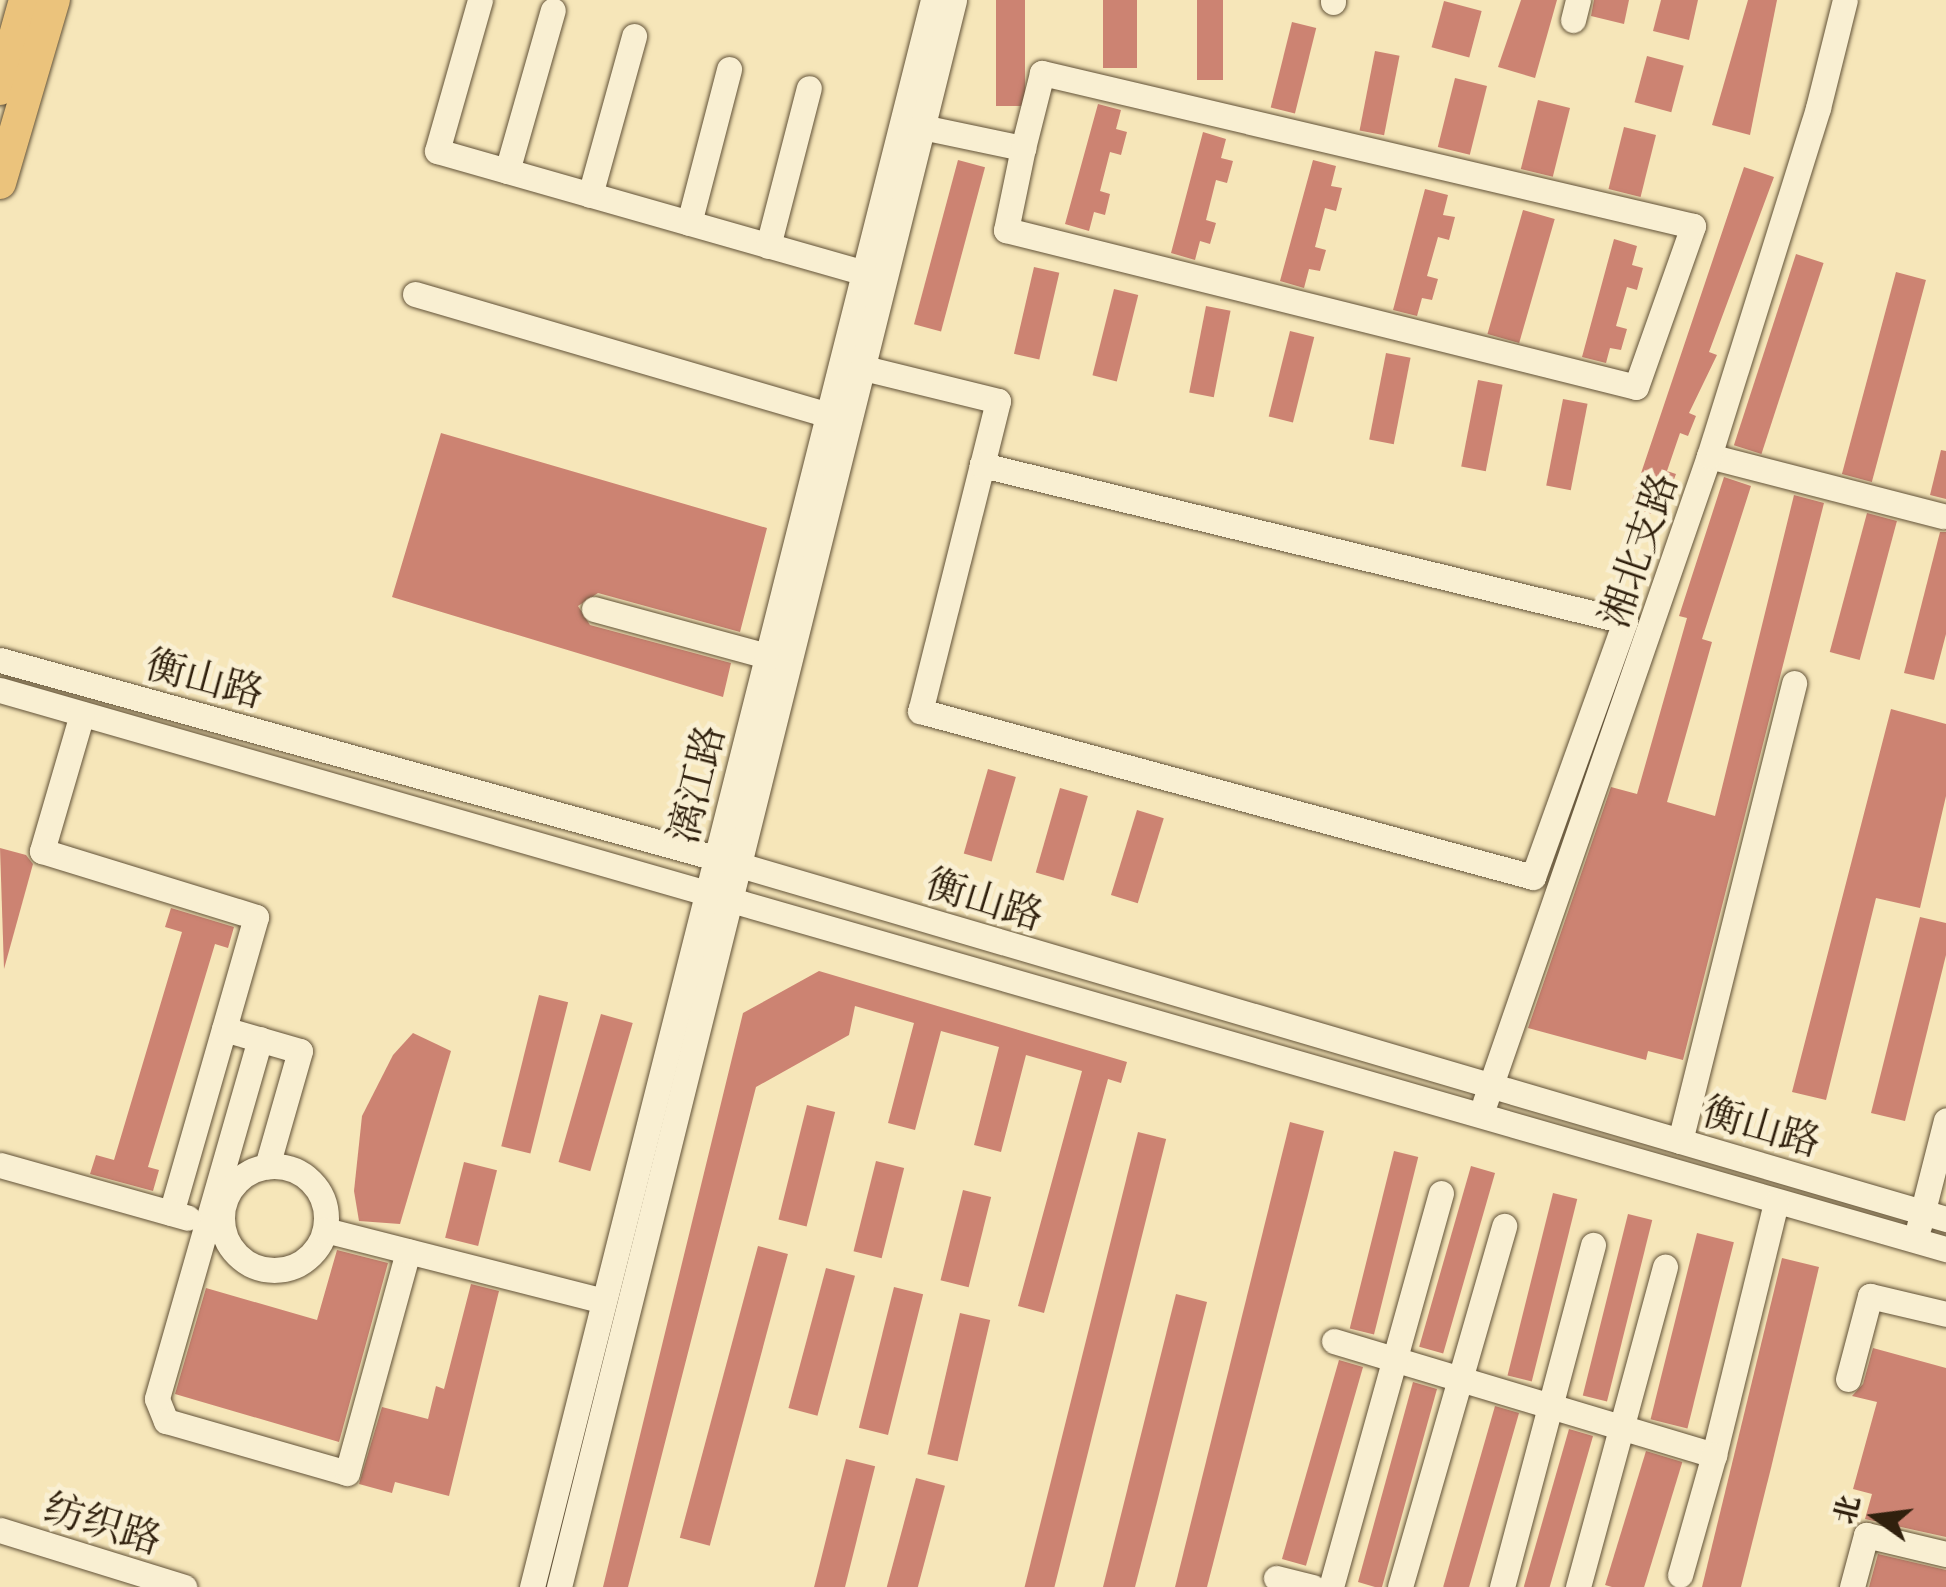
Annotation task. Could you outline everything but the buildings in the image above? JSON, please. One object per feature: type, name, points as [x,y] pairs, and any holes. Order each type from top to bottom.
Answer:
[{"type":"main road","points":[[0,88],[26,0]]},
{"type":"main road","points":[[0,182],[54,0]]},
{"type":"street","points":[[480,0],[437,151],[865,273]]},
{"type":"street","name":"漓江路","points":[[559,1587],[732,899],[728,862],[780,659],[864,368],[913,125],[933,0]]},
{"type":"street","name":"漓江路","points":[[780,659],[829,415],[865,273],[954,0]]},
{"type":"street","name":"湘北支路","points":[[1480,1116],[1709,456],[1813,126],[1844,0]]},
{"type":"street","points":[[507,171],[554,10]]},
{"type":"street","points":[[590,194],[634,36]]},
{"type":"street","points":[[689,223],[729,69]]},
{"type":"street","points":[[1042,73],[1692,226],[1636,387],[1006,230],[1023,148],[1042,73]]},
{"type":"street","points":[[768,246],[809,88]]},
{"type":"street","points":[[913,125],[1023,148]]},
{"type":"street","points":[[415,294],[829,415]]},
{"type":"street","points":[[864,368],[998,401],[982,464],[920,711],[1533,878],[1625,622],[982,464]]},
{"type":"street","points":[[1709,456],[1943,516]]},
{"type":"street","points":[[594,609],[780,659]]},
{"type":"street","name":"衡山路","points":[[0,660],[728,862],[1934,1216]]},
{"type":"street","points":[[1680,1141],[1794,683]]},
{"type":"street","name":"衡山路","points":[[0,690],[1946,1248]]},
{"type":"street","points":[[82,714],[42,852],[256,917],[171,1213]]},
{"type":"street","name":"漓江路","points":[[532,1587],[707,892],[728,862]]},
{"type":"street","points":[[224,1029],[300,1050],[267,1166]]},
{"type":"street","points":[[215,1226],[260,1039]]},
{"type":"street","points":[[1915,1240],[1934,1216],[1946,1120]]},
{"type":"street","points":[[0,1165],[215,1226],[241,1258],[273,1270],[306,1259],[324,1230],[326,1213],[313,1182],[284,1166],[267,1166],[251,1171],[228,1195],[215,1226],[158,1398],[166,1421],[347,1473],[408,1252]]},
{"type":"street","points":[[1331,1587],[1442,1192]]},
{"type":"street","points":[[1680,1576],[1776,1202]]},
{"type":"street","points":[[1400,1587],[1504,1226]]},
{"type":"street","points":[[324,1230],[603,1301]]},
{"type":"street","points":[[1502,1587],[1593,1245]]},
{"type":"street","points":[[1578,1587],[1666,1267]]},
{"type":"street","points":[[1848,1378],[1870,1296],[1946,1314]]},
{"type":"street","points":[[1334,1342],[1714,1455]]},
{"type":"street","name":"纺织路","points":[[0,1530],[184,1587]]},
{"type":"street","points":[[1852,1587],[1866,1535],[1946,1554]]},
{"type":"street","points":[[1276,1578],[1313,1587]]}]
